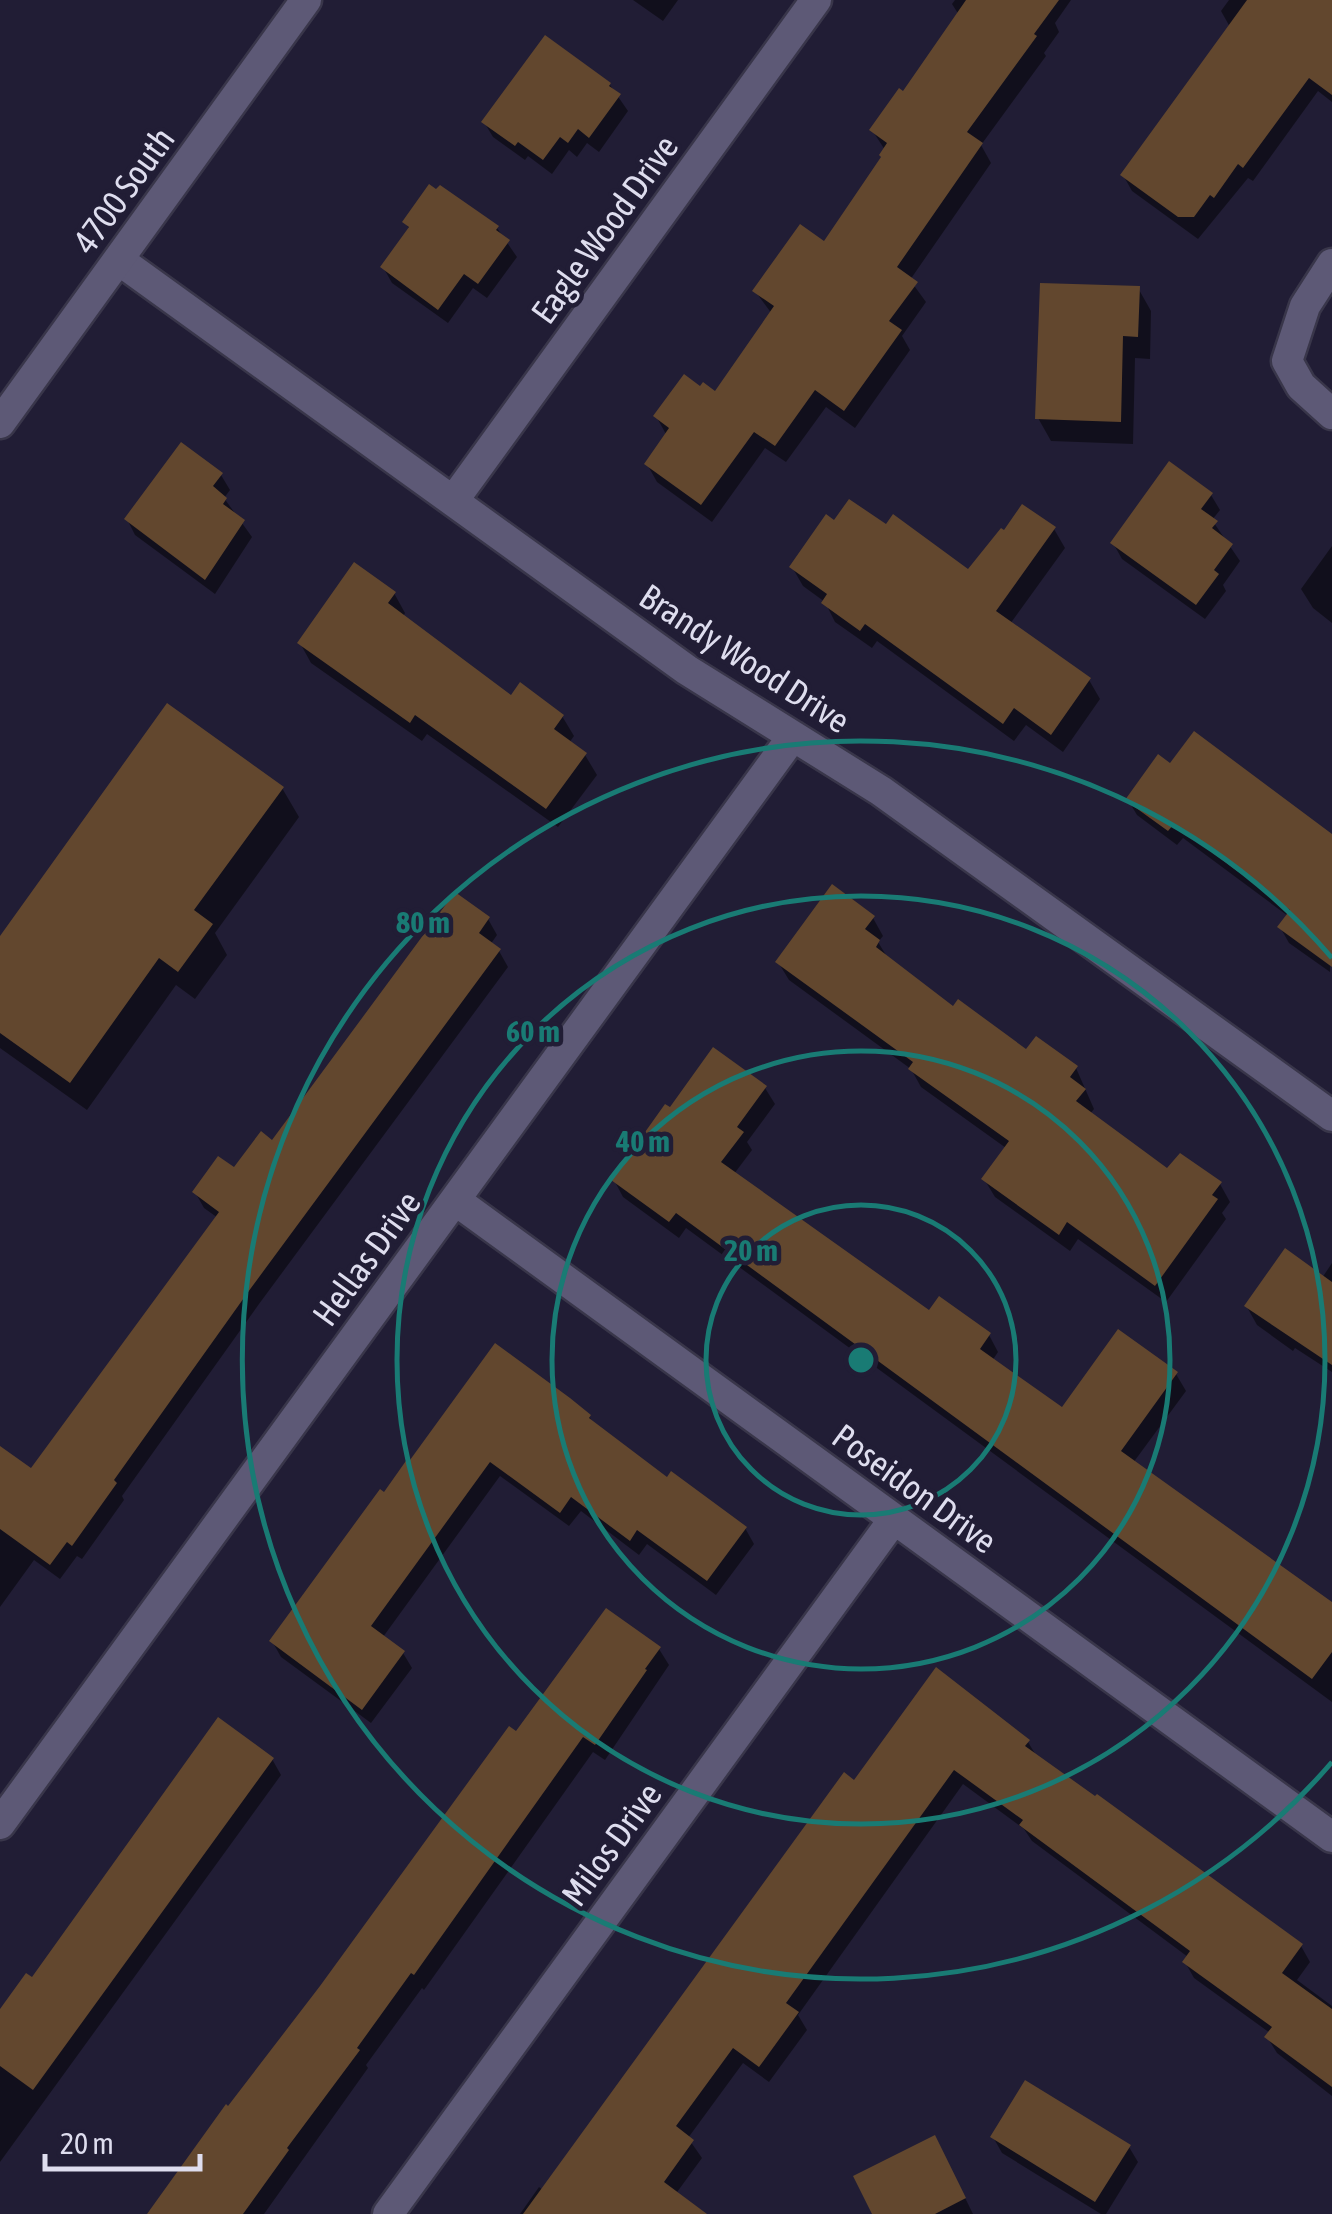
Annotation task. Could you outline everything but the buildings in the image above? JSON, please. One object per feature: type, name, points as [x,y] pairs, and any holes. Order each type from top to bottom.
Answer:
[{"type":"street","name":"4700 South","points":[[0,423],[306,0]]},
{"type":"street","name":"Eagle Wood Drive","points":[[453,501],[816,0]]},
{"type":"street","name":"Brandy Wood Drive","points":[[118,260],[687,670],[881,792],[1332,1116]]},
{"type":"street","points":[[1332,264],[1305,306],[1287,361],[1301,386],[1332,414]]},
{"type":"street","name":"Hellas Drive","points":[[0,1824],[793,736]]},
{"type":"street","name":"Poseidon Drive","points":[[455,1200],[1332,1837]]},
{"type":"street","name":"Milos Drive","points":[[388,2214],[894,1519]]}]
